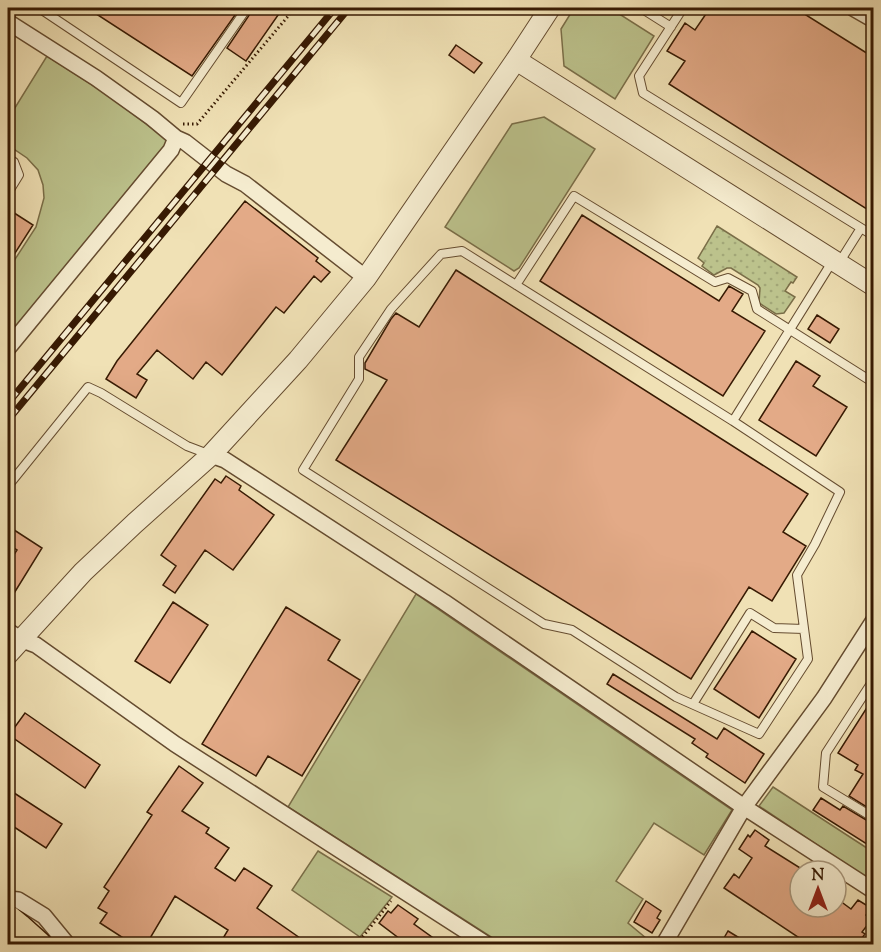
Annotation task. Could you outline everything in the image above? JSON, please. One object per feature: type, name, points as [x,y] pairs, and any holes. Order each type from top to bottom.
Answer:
[{"type":"main road","points":[[8,917],[39,945]]},
{"type":"street","points":[[12,641],[83,572],[211,455],[298,360],[366,278],[550,8]]},
{"type":"street","points":[[853,8],[873,20]]},
{"type":"street","points":[[8,22],[176,131],[185,142],[226,174],[245,184],[366,278]]},
{"type":"street","points":[[516,60],[873,286]]},
{"type":"street","points":[[8,348],[171,150],[176,131]]},
{"type":"street","points":[[211,455],[225,460],[444,602],[744,807],[873,891]]},
{"type":"street","points":[[664,945],[744,807],[824,698],[873,620]]},
{"type":"street","points":[[12,641],[36,645],[175,744],[486,945]]},
{"type":"street","points":[[8,899],[18,900],[44,916],[67,945]]},
{"type":"lane","points":[[39,8],[182,103],[247,8]]},
{"type":"lane","points":[[641,8],[670,27]]},
{"type":"lane","points":[[683,8],[639,76],[643,93],[873,236]]},
{"type":"lane","points":[[8,158],[14,162],[19,176],[8,194]]},
{"type":"lane","points":[[516,285],[574,195],[715,282],[728,278],[752,291],[757,309],[873,383]]},
{"type":"lane","points":[[733,421],[790,330],[861,228]]},
{"type":"lane","points":[[462,251],[516,285],[733,421],[840,492],[797,575],[808,659],[759,734],[676,697],[573,630],[544,624],[303,470],[358,379],[359,357],[391,309],[441,254],[462,251]]},
{"type":"lane","points":[[8,486],[88,387],[187,446],[211,455]]},
{"type":"lane","points":[[693,704],[750,613],[774,628],[804,629]]},
{"type":"lane","points":[[873,679],[826,753],[823,786],[873,818]]},
{"type":"path","points":[[176,131],[197,124],[295,8]]},
{"type":"path","points":[[357,945],[400,889]]},
{"type":"green space","points":[[574,8],[610,8],[654,36],[615,99],[564,66],[561,29]]},
{"type":"green space","points":[[47,56],[105,93],[166,139],[166,147],[8,337],[8,270],[36,227],[44,198],[38,170],[27,158],[8,145],[8,119]]},
{"type":"green space","points":[[544,117],[595,149],[519,268],[514,271],[445,227],[512,124]]},
{"type":"green space","points":[[717,226],[797,277],[785,291],[795,297],[784,313],[776,314],[759,303],[760,288],[758,285],[731,268],[714,275],[702,266],[704,263],[698,258]]},
{"type":"green space","points":[[416,594],[732,810],[704,855],[654,823],[616,881],[643,899],[628,923],[652,944],[502,944],[288,807]]},
{"type":"green space","points":[[773,787],[873,852],[873,882],[848,865],[848,859],[838,859],[759,806]]},
{"type":"green space","points":[[318,851],[392,897],[360,937],[292,890]]},
{"type":"building","points":[[87,8],[240,8],[192,76]]},
{"type":"building","points":[[253,8],[283,8],[246,61],[227,48]]},
{"type":"building","points":[[710,8],[795,8],[873,57],[873,213],[669,84],[685,61],[667,51],[685,23],[695,30]]},
{"type":"building","points":[[456,45],[482,63],[474,73],[449,55]]},
{"type":"building","points":[[245,201],[318,258],[316,261],[330,272],[321,282],[314,276],[284,313],[276,307],[222,375],[206,362],[193,379],[157,350],[137,374],[147,380],[136,398],[106,379],[117,361]]},
{"type":"building","points":[[8,209],[33,225],[8,264]]},
{"type":"building","points":[[582,215],[719,301],[729,286],[743,294],[732,311],[765,331],[723,396],[540,281]]},
{"type":"building","points":[[456,270],[808,494],[783,532],[806,546],[772,601],[749,587],[691,679],[336,460],[387,380],[365,369],[365,363],[391,319],[396,313],[419,327]]},
{"type":"building","points":[[817,315],[839,329],[830,343],[808,329]]},
{"type":"building","points":[[796,361],[820,376],[813,386],[847,407],[816,456],[759,420]]},
{"type":"building","points":[[226,476],[241,486],[239,490],[274,515],[233,570],[205,550],[175,593],[163,585],[176,566],[161,555],[215,479],[221,483]]},
{"type":"building","points":[[8,526],[42,548],[8,603],[8,564],[17,550],[8,544]]},
{"type":"building","points":[[173,602],[208,625],[170,683],[135,661]]},
{"type":"building","points":[[286,607],[340,640],[328,660],[360,680],[302,776],[268,756],[256,776],[202,744]]},
{"type":"building","points":[[752,631],[796,659],[759,718],[714,689]]},
{"type":"building","points":[[613,674],[717,739],[724,728],[764,754],[745,783],[706,757],[708,754],[692,743],[695,739],[607,684]]},
{"type":"building","points":[[873,698],[873,811],[849,796],[863,774],[855,770],[858,765],[838,753]]},
{"type":"building","points":[[25,713],[100,765],[85,788],[9,735]]},
{"type":"building","points":[[179,766],[203,783],[182,811],[209,828],[206,833],[229,848],[215,868],[235,881],[244,868],[272,886],[257,908],[310,945],[219,945],[228,930],[175,896],[146,945],[134,945],[100,923],[107,913],[98,908],[109,891],[104,887],[152,815],[147,812]]},
{"type":"building","points":[[8,789],[62,824],[46,848],[8,823]]},
{"type":"building","points":[[821,798],[840,810],[843,806],[873,824],[873,848],[813,810]]},
{"type":"building","points":[[755,830],[769,840],[765,846],[788,860],[788,919],[848,919],[848,907],[851,909],[858,900],[871,908],[866,915],[872,919],[862,932],[865,934],[857,945],[798,945],[801,939],[724,888],[734,874],[739,878],[752,858],[739,849],[748,835],[750,837]]},
{"type":"building","points":[[646,901],[661,911],[657,918],[660,920],[652,933],[634,922]]},
{"type":"building","points":[[398,905],[418,919],[414,924],[443,945],[408,945],[379,923],[388,911],[391,913]]},
{"type":"building","points":[[728,931],[751,945],[720,945]]},
{"type":"railway","points":[[8,403],[335,8]]},
{"type":"railway","points":[[8,420],[349,8]]}]
